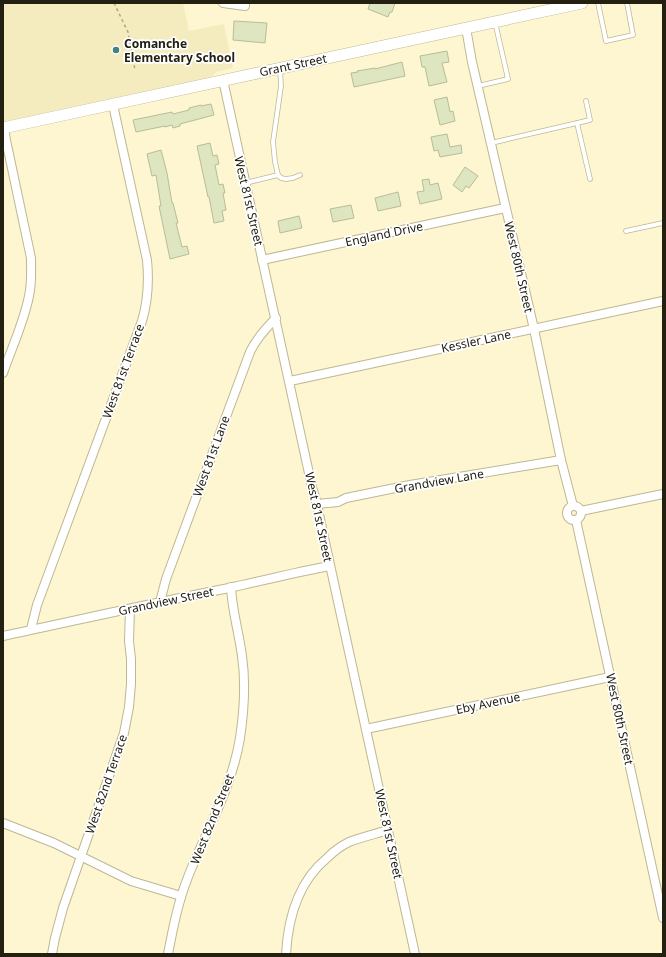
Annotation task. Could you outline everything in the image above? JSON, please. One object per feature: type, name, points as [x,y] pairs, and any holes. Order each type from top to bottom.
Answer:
[{"type":"street","points":[[223,3],[245,6],[245,3]]},
{"type":"street","name":"Grant Street","points":[[3,128],[582,3]]},
{"type":"street","name":"West 80th Street","points":[[466,28],[505,208],[534,329],[573,506]]},
{"type":"street","name":"West 81st Street","points":[[223,80],[415,954]]},
{"type":"street","name":"West 81st Terrace","points":[[31,629],[37,605],[142,321],[148,294],[147,260],[113,104]]},
{"type":"street","points":[[3,128],[31,258],[32,276],[30,295],[25,313],[3,372]]},
{"type":"street","name":"England Drive","points":[[262,260],[505,208]]},
{"type":"street","name":"Kessler Lane","points":[[290,381],[663,301]]},
{"type":"street","name":"West 81st Lane","points":[[160,602],[166,579],[250,352],[261,334],[276,318]]},
{"type":"street","name":"Grandview Lane","points":[[317,504],[338,502],[346,498],[410,485],[562,460]]},
{"type":"street","points":[[581,511],[663,494]]},
{"type":"street","points":[[573,506],[577,506],[581,511],[581,515],[576,520],[570,519],[567,513],[568,508],[573,506]]},
{"type":"street","name":"West 80th Street","points":[[576,520],[663,918]]},
{"type":"street","name":"Grandview Street","points":[[3,636],[330,566]]},
{"type":"street","name":"West 82nd Street","points":[[168,954],[181,896],[188,876],[223,798],[240,739],[244,709],[243,657],[231,596],[231,587]]},
{"type":"street","name":"West 82nd Terrace","points":[[52,954],[63,908],[124,733],[129,707],[131,684],[131,658],[129,642],[130,609]]},
{"type":"street","name":"Eby Avenue","points":[[366,729],[610,678]]},
{"type":"street","points":[[3,823],[54,843],[130,881],[181,896]]},
{"type":"street","points":[[286,954],[293,911],[299,893],[310,874],[333,852],[348,843],[388,830]]},
{"type":"lane","points":[[598,3],[606,41],[633,35],[627,3]]},
{"type":"lane","points":[[478,86],[508,79],[495,22]]},
{"type":"lane","points":[[280,68],[281,86],[273,142],[275,162],[278,175],[281,178],[293,178],[300,175]]},
{"type":"lane","points":[[491,144],[590,120],[586,101]]},
{"type":"lane","points":[[577,123],[590,179]]},
{"type":"lane","points":[[245,183],[278,175]]},
{"type":"lane","points":[[626,231],[663,224]]},
{"type":"path","points":[[114,3],[128,32],[135,70]]},
{"type":"shaded area","name":"Comanche Elementary School","points":[[3,3],[183,3],[189,31],[224,24],[233,68],[216,72],[210,77],[3,122]]},
{"type":"building","points":[[370,3],[395,3],[392,12],[390,12],[388,17],[368,9]]},
{"type":"building","points":[[234,21],[267,23],[265,43],[233,40]]},
{"type":"building","points":[[447,51],[449,62],[442,63],[447,82],[429,86],[425,67],[422,67],[420,56]]},
{"type":"building","points":[[402,62],[405,76],[354,87],[351,73]]},
{"type":"building","points":[[447,97],[450,112],[453,111],[455,121],[440,125],[434,100]]},
{"type":"building","points":[[211,104],[214,115],[180,124],[180,126],[173,128],[172,125],[136,132],[133,120],[172,112],[173,114],[189,110],[189,108]]},
{"type":"building","points":[[447,134],[450,147],[461,145],[462,153],[440,157],[438,150],[434,151],[431,137]]},
{"type":"building","points":[[210,143],[213,156],[217,155],[219,164],[215,165],[219,185],[223,184],[226,210],[222,211],[224,221],[214,223],[197,146]]},
{"type":"building","points":[[161,150],[182,247],[187,246],[189,254],[170,259],[159,206],[161,206],[156,175],[152,176],[147,154]]},
{"type":"building","points":[[465,167],[478,176],[469,188],[466,186],[462,192],[453,185]]},
{"type":"building","points":[[429,179],[430,185],[438,183],[442,199],[420,204],[417,192],[424,191],[422,180]]},
{"type":"building","points":[[398,192],[401,206],[378,211],[375,198]]},
{"type":"building","points":[[351,205],[354,218],[333,222],[330,209]]},
{"type":"building","points":[[299,216],[302,228],[280,233],[278,221]]},
{"type":"place","name":"Comanche Elementary School","points":[[116,50]]}]
